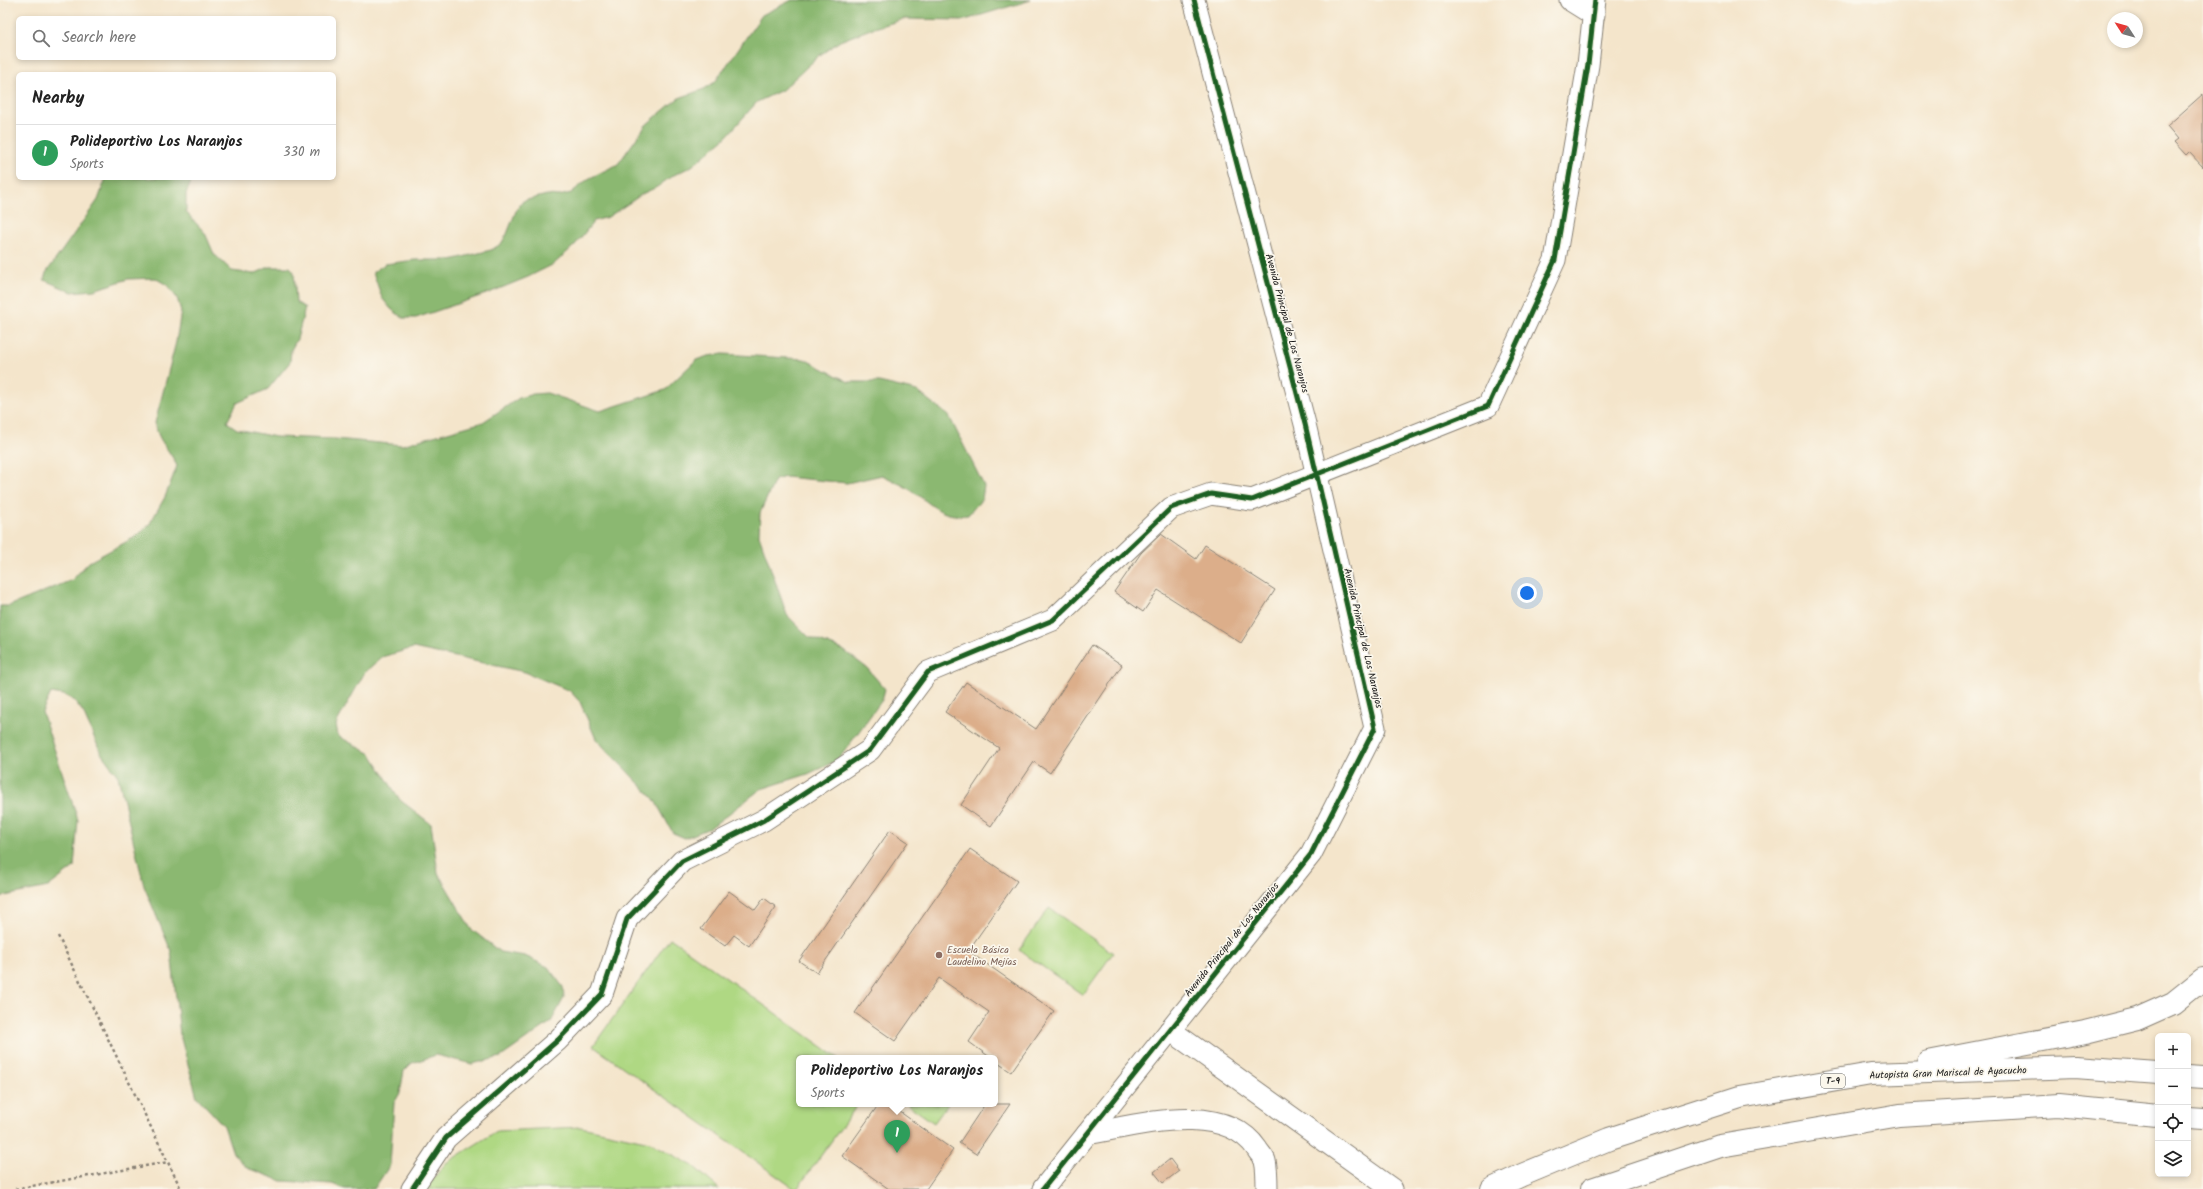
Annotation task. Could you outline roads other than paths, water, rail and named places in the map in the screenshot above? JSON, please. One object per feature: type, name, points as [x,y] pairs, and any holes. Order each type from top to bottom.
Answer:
[{"type":"highway","points":[[1871,1074],[1977,1051],[2085,1032],[2136,1019],[2173,1003],[2203,979]]},
{"type":"highway","name":"Autopista Gran Mariscal de Ayacucho","points":[[1492,1189],[1609,1139],[1740,1097],[1871,1074],[2075,1067],[2155,1073]]},
{"type":"highway","points":[[2191,1076],[2203,1077]]},
{"type":"highway","points":[[1592,1189],[1720,1146],[1900,1115],[2059,1105],[2155,1115]]},
{"type":"highway","points":[[2191,1118],[2203,1119]]},
{"type":"street","name":"Avenida Principal de Los Naranjos","points":[[1043,1189],[1311,854],[1375,728],[1317,476],[1194,0]]},
{"type":"street","points":[[412,1189],[446,1138],[558,1040],[602,994],[627,919],[682,861],[764,820],[870,750],[928,672],[1052,620],[1171,508],[1211,494],[1252,500],[1317,476],[1488,406],[1555,260],[1588,65],[1594,7],[1570,0]]},
{"type":"street","points":[[1170,1030],[1392,1189]]},
{"type":"street","points":[[1087,1134],[1182,1119],[1214,1121],[1230,1125],[1248,1138],[1265,1161],[1267,1189]]},
{"type":"place","name":"Escuela Básica Laudelino Mejías","points":[[939,955]]},
{"type":"place","name":"Polideportivo Los Naranjos","points":[[897,1153]]}]
